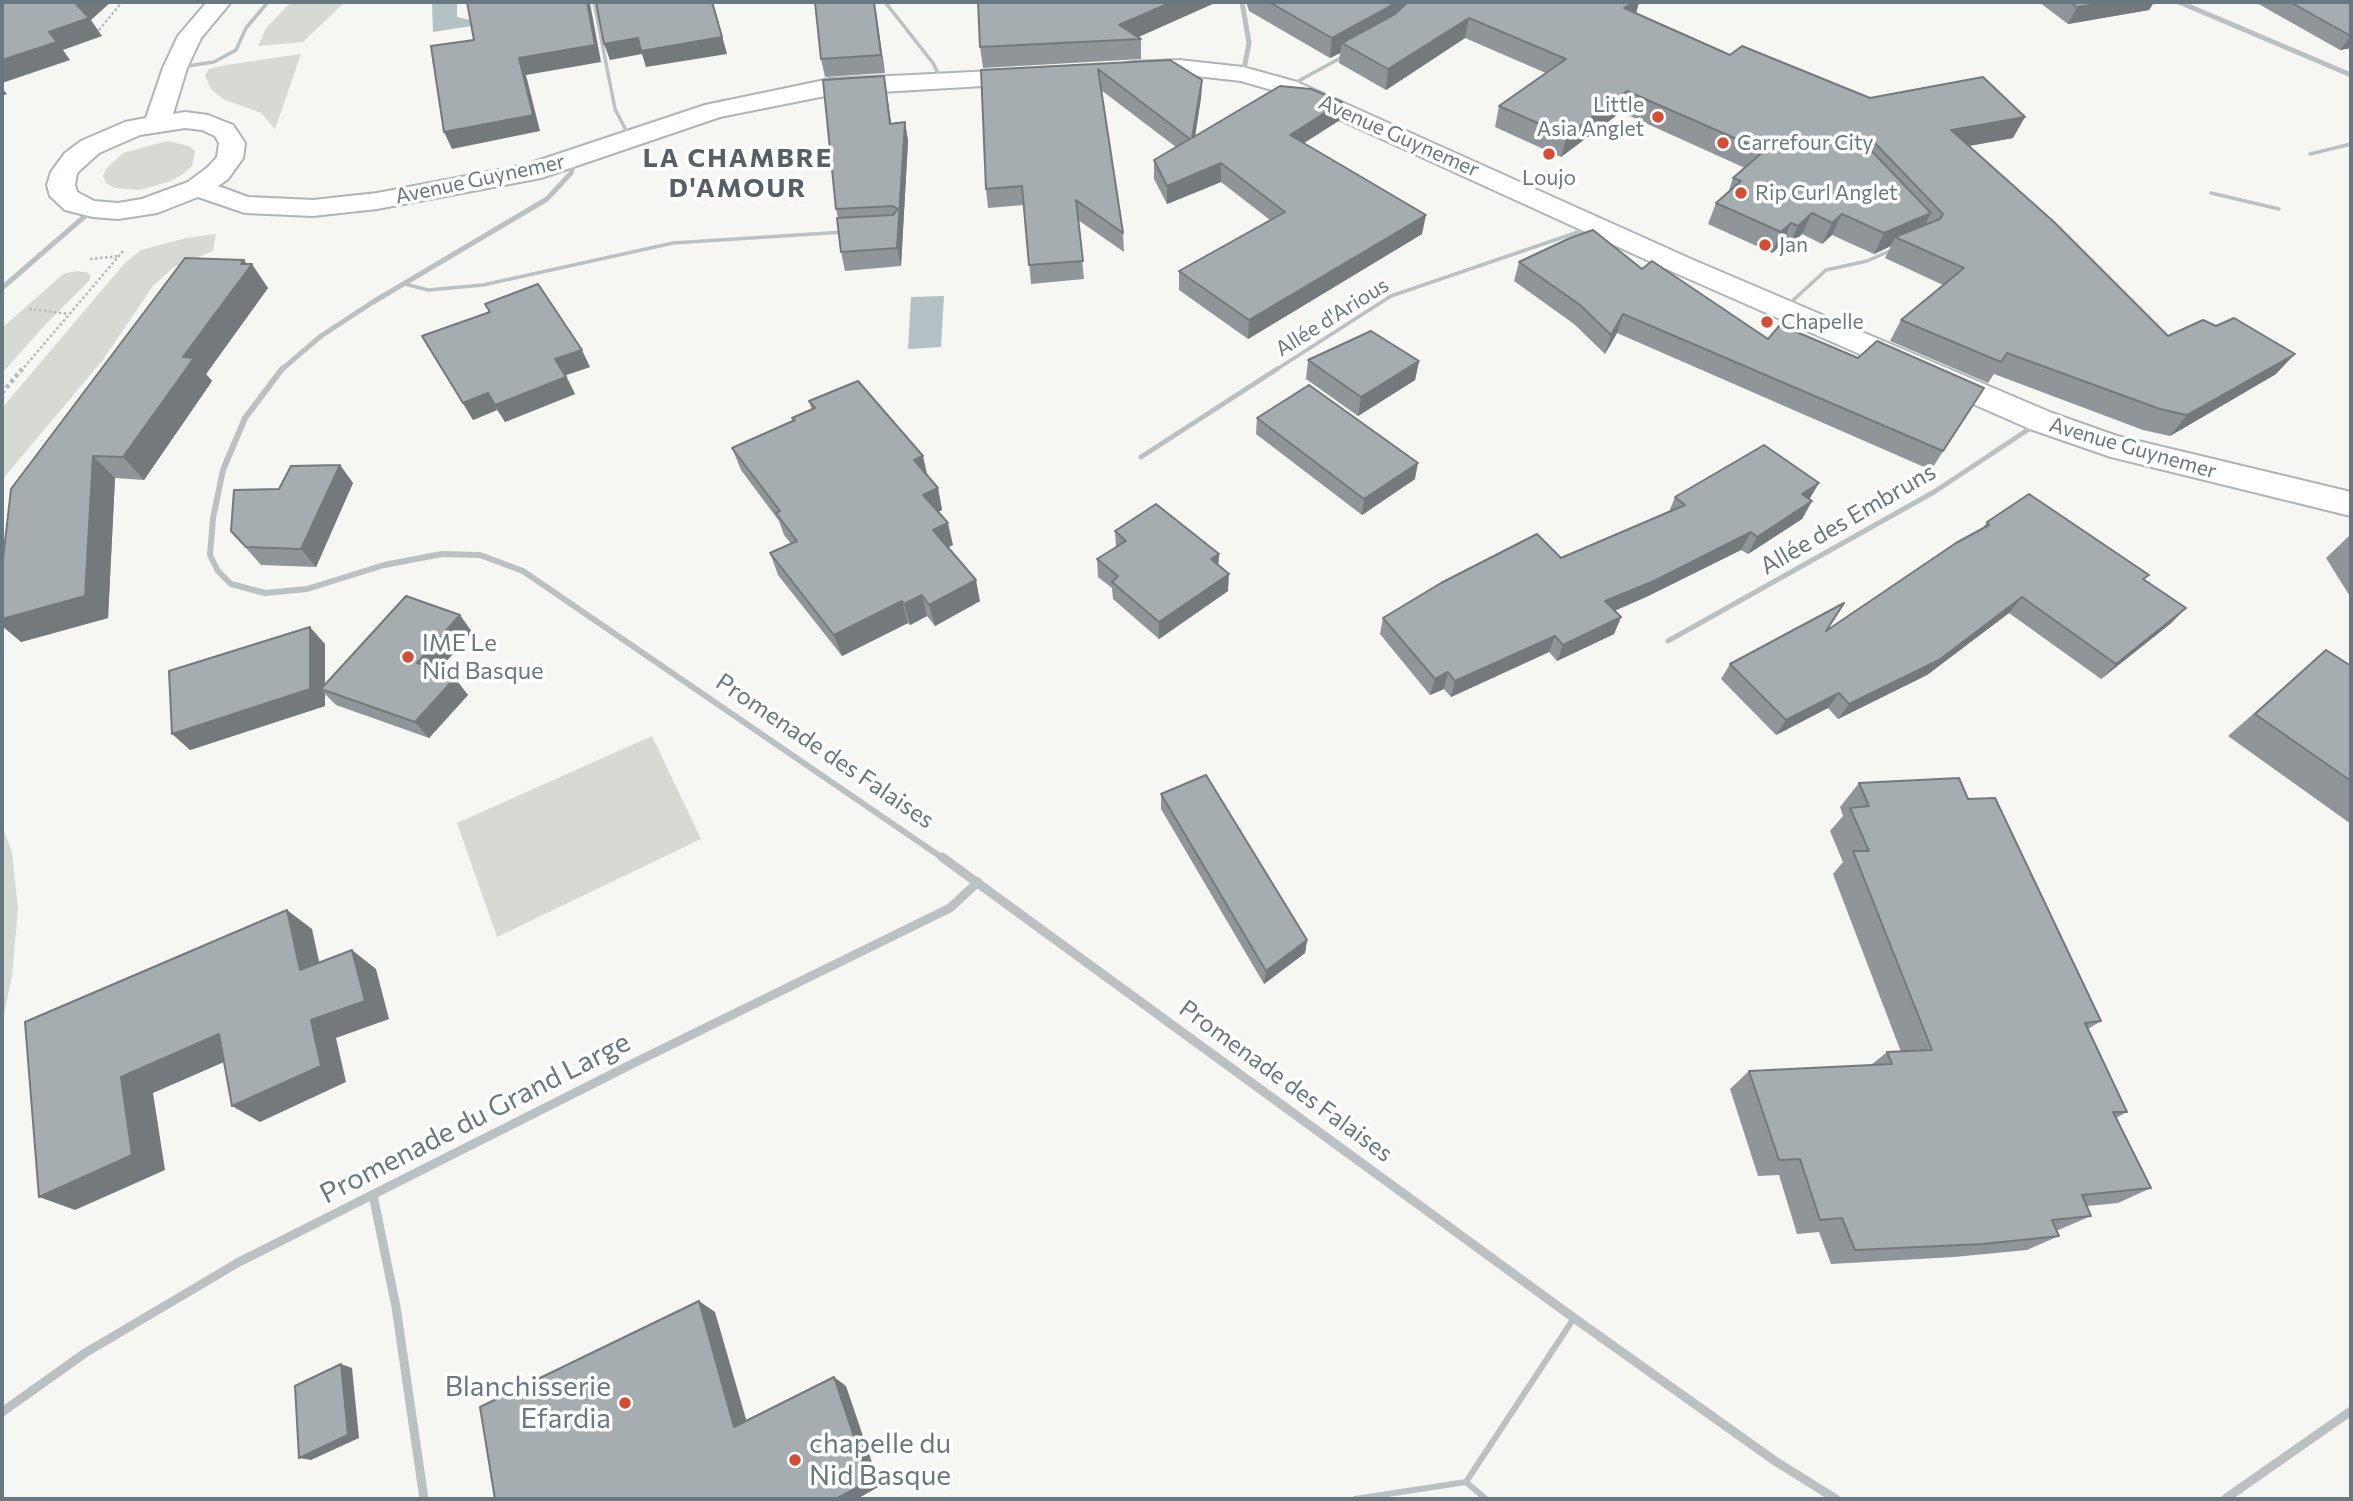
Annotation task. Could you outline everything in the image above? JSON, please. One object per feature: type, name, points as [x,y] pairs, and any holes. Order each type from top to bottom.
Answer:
[{"type":"main road","points":[[157,123],[175,68],[190,36],[219,2]]},
{"type":"main road","name":"Avenue Guynemer","points":[[1108,71],[1179,67],[1243,74],[1288,87],[1783,309],[2041,421],[2111,446],[2351,504]]},
{"type":"main road","name":"Avenue Guynemer","points":[[198,188],[246,205],[313,208],[476,184],[575,159],[714,110],[830,87],[1054,75]]},
{"type":"main road","points":[[185,120],[208,124],[224,131],[232,143],[230,158],[218,173],[198,188],[148,207],[118,211],[75,204],[65,196],[61,185],[64,172],[74,159],[90,147],[134,128],[185,120]]},
{"type":"street","points":[[1242,2],[1249,43],[1243,74]]},
{"type":"street","points":[[2179,2],[2351,75]]},
{"type":"street","name":"Promenade des Falaises","points":[[575,159],[571,173],[547,199],[373,302],[312,344],[277,374],[245,418],[223,470],[213,518],[210,555],[218,571],[231,584],[265,593],[307,589],[384,565],[442,554],[480,555],[523,571],[978,882],[1574,1318],[1775,1461],[1836,1499]]},
{"type":"street","points":[[2,288],[93,209]]},
{"type":"street","name":"Promenade du Grand Large","points":[[2,1412],[85,1353],[239,1262],[950,908],[978,882]]},
{"type":"street","points":[[373,1195],[396,1307],[424,1499]]},
{"type":"street","points":[[2225,1499],[2351,1411]]},
{"type":"lane","points":[[175,68],[214,62],[236,50],[246,28],[268,2]]},
{"type":"lane","points":[[594,2],[615,109],[631,139]]},
{"type":"lane","points":[[885,2],[933,63],[941,80]]},
{"type":"lane","points":[[1288,87],[1353,51]]},
{"type":"lane","points":[[2310,154],[2351,144]]},
{"type":"lane","points":[[2211,193],[2279,209]]},
{"type":"lane","name":"Allée d'Arious","points":[[1141,457],[1391,296],[1597,225]]},
{"type":"lane","points":[[405,284],[428,290],[484,285],[673,243],[845,232]]},
{"type":"lane","points":[[1783,309],[1826,270],[1867,261],[1903,246]]},
{"type":"lane","name":"Allée des Embruns","points":[[1668,641],[1934,492],[2041,421]]},
{"type":"lane","points":[[1355,1499],[1466,1482],[1574,1318]]},
{"type":"lane","points":[[1466,1482],[1486,1499]]},
{"type":"path","points":[[99,30],[122,2]]},
{"type":"path","points":[[2,393],[120,256],[139,229],[148,207]]},
{"type":"path","points":[[17,307],[70,314]]},
{"type":"shaded area","points":[[291,2],[345,2],[303,42],[258,46],[266,28]]},
{"type":"shaded area","points":[[432,2],[457,2],[457,17],[470,20],[471,26],[433,32]]},
{"type":"shaded area","points":[[301,54],[275,129],[261,113],[223,99],[211,89],[205,75],[209,69],[226,65]]},
{"type":"shaded area","points":[[167,141],[189,146],[195,151],[192,166],[183,174],[171,181],[140,190],[115,188],[106,183],[103,176],[106,169],[123,153]]},
{"type":"shaded area","points":[[216,234],[213,251],[174,267],[153,286],[102,361],[2,480],[2,408],[124,264],[141,250],[186,238]]},
{"type":"shaded area","points":[[86,272],[90,275],[90,280],[2,373],[2,328],[63,274]]},
{"type":"shaded area","points":[[944,296],[941,347],[908,349],[911,297]]},
{"type":"shaded area","points":[[652,736],[701,839],[497,937],[457,823]]},
{"type":"shaded area","points":[[2,826],[12,852],[18,909],[12,976],[2,1024]]},
{"type":"building","points":[[2,2],[79,2],[76,4],[89,18],[49,32],[57,42],[2,60]]},
{"type":"building","points":[[467,2],[587,2],[595,45],[519,58],[533,115],[444,132],[431,46],[474,40]]},
{"type":"building","points":[[596,2],[712,2],[722,37],[641,51],[638,38],[604,44]]},
{"type":"building","points":[[815,2],[874,2],[881,55],[821,59]]},
{"type":"building","points":[[978,2],[1172,2],[1119,25],[1141,39],[980,47]]},
{"type":"building","points":[[1269,2],[1395,2],[1332,38]]},
{"type":"building","points":[[1408,2],[1634,2],[1624,8],[1730,55],[1742,46],[1870,98],[1983,77],[2025,117],[1951,130],[2054,222],[2168,336],[2203,320],[2216,326],[2234,318],[2295,354],[2187,415],[2160,409],[2007,353],[2001,362],[1901,320],[1964,268],[1895,237],[1940,219],[1943,214],[1870,138],[1864,138],[1865,144],[1931,213],[1884,233],[1842,214],[1832,223],[1812,213],[1798,226],[1791,223],[1781,232],[1716,203],[1741,181],[1733,178],[1764,151],[1627,91],[1567,136],[1499,106],[1566,59],[1469,18],[1388,69],[1342,43],[1395,14]]},
{"type":"building","points":[[2070,2],[2109,2],[2077,7]]},
{"type":"building","points":[[2290,2],[2351,2],[2351,36]]},
{"type":"building","points":[[1170,60],[1202,80],[1192,138],[1280,86],[1311,89],[1342,102],[1290,135],[1426,215],[1249,320],[1179,271],[1285,212],[1221,163],[1167,186],[1154,160],[1190,139],[1098,69],[1123,233],[1076,200],[1083,261],[1029,265],[1022,186],[986,189],[981,70]]},
{"type":"building","points":[[884,76],[890,124],[905,122],[897,248],[841,252],[837,218],[893,215],[898,209],[893,206],[836,209],[823,80]]},
{"type":"building","points":[[1593,230],[1642,269],[1652,261],[1768,339],[1780,325],[1858,358],[1877,341],[1984,388],[1943,451],[1623,314],[1611,335],[1580,305],[1519,262]]},
{"type":"building","points":[[185,258],[244,260],[241,264],[252,264],[183,357],[194,358],[123,457],[93,456],[85,596],[2,619],[2,568],[11,489]]},
{"type":"building","points":[[538,284],[582,350],[555,359],[566,377],[495,405],[488,393],[463,403],[422,336],[490,312],[485,304]]},
{"type":"building","points":[[1371,331],[1419,361],[1361,397],[1308,360]]},
{"type":"building","points":[[858,381],[923,456],[914,460],[938,488],[923,495],[948,523],[933,530],[976,580],[929,605],[922,595],[904,604],[902,601],[834,635],[770,553],[797,541],[776,513],[780,511],[732,448],[795,420],[792,418],[815,408],[809,401]]},
{"type":"building","points":[[1309,385],[1418,463],[1364,499],[1257,418]]},
{"type":"building","points":[[1764,445],[1819,483],[1802,494],[1812,501],[1757,537],[1751,532],[1654,581],[1605,601],[1621,617],[1563,645],[1555,636],[1455,681],[1448,672],[1435,679],[1383,618],[1441,583],[1537,534],[1561,558],[1685,505],[1675,497]]},
{"type":"building","points":[[340,465],[301,549],[246,547],[231,531],[234,490],[279,489],[291,466]]},
{"type":"building","points":[[2029,494],[2149,575],[2143,579],[2186,608],[2116,664],[2022,597],[1939,660],[1849,704],[1839,693],[1786,720],[1730,664],[1844,603],[1826,631],[1956,543],[1989,525],[1987,522]]},
{"type":"building","points":[[1156,504],[1219,554],[1211,559],[1229,574],[1159,622],[1112,582],[1118,576],[1097,559],[1126,541],[1115,531]]},
{"type":"building","points":[[406,596],[460,615],[417,663],[455,678],[415,722],[321,689]]},
{"type":"building","points":[[310,627],[310,689],[172,734],[169,671]]},
{"type":"building","points":[[2326,650],[2351,666],[2351,781],[2255,714]]},
{"type":"building","points":[[1206,775],[1307,940],[1266,971],[1161,794]]},
{"type":"building","points":[[1959,778],[1968,799],[1995,798],[2101,1021],[2085,1023],[2127,1112],[2113,1112],[2151,1188],[2082,1195],[2091,1216],[2052,1220],[2059,1236],[1983,1244],[1855,1250],[1842,1218],[1820,1220],[1800,1159],[1779,1160],[1749,1071],[1892,1064],[1887,1052],[1932,1050],[1853,851],[1869,851],[1850,808],[1869,806],[1859,783]]},
{"type":"building","points":[[287,910],[300,970],[352,950],[365,1001],[311,1020],[321,1066],[232,1106],[219,1034],[121,1077],[132,1155],[39,1197],[25,1022]]},
{"type":"building","points":[[699,1301],[734,1427],[834,1377],[869,1481],[836,1499],[495,1499],[480,1407]]},
{"type":"building","points":[[341,1364],[348,1435],[299,1458],[295,1386]]},
{"type":"place","name":"Little Asia Anglet","points":[[1658,117]]},
{"type":"place","name":"Carrefour City","points":[[1723,143]]},
{"type":"place","name":"Loujo","points":[[1549,154]]},
{"type":"place","name":"Rip Curl Anglet","points":[[1741,193]]},
{"type":"place","name":"Jan","points":[[1765,245]]},
{"type":"place","name":"Chapelle","points":[[1767,322]]},
{"type":"place","name":"IME Le Nid Basque","points":[[408,657]]},
{"type":"place","name":"Blanchisserie Efardia","points":[[625,1403]]},
{"type":"place","name":"chapelle du Nid Basque","points":[[795,1460]]},
{"type":"district","name":"LA CHAMBRE D'AMOUR","points":[[738,173]]}]
